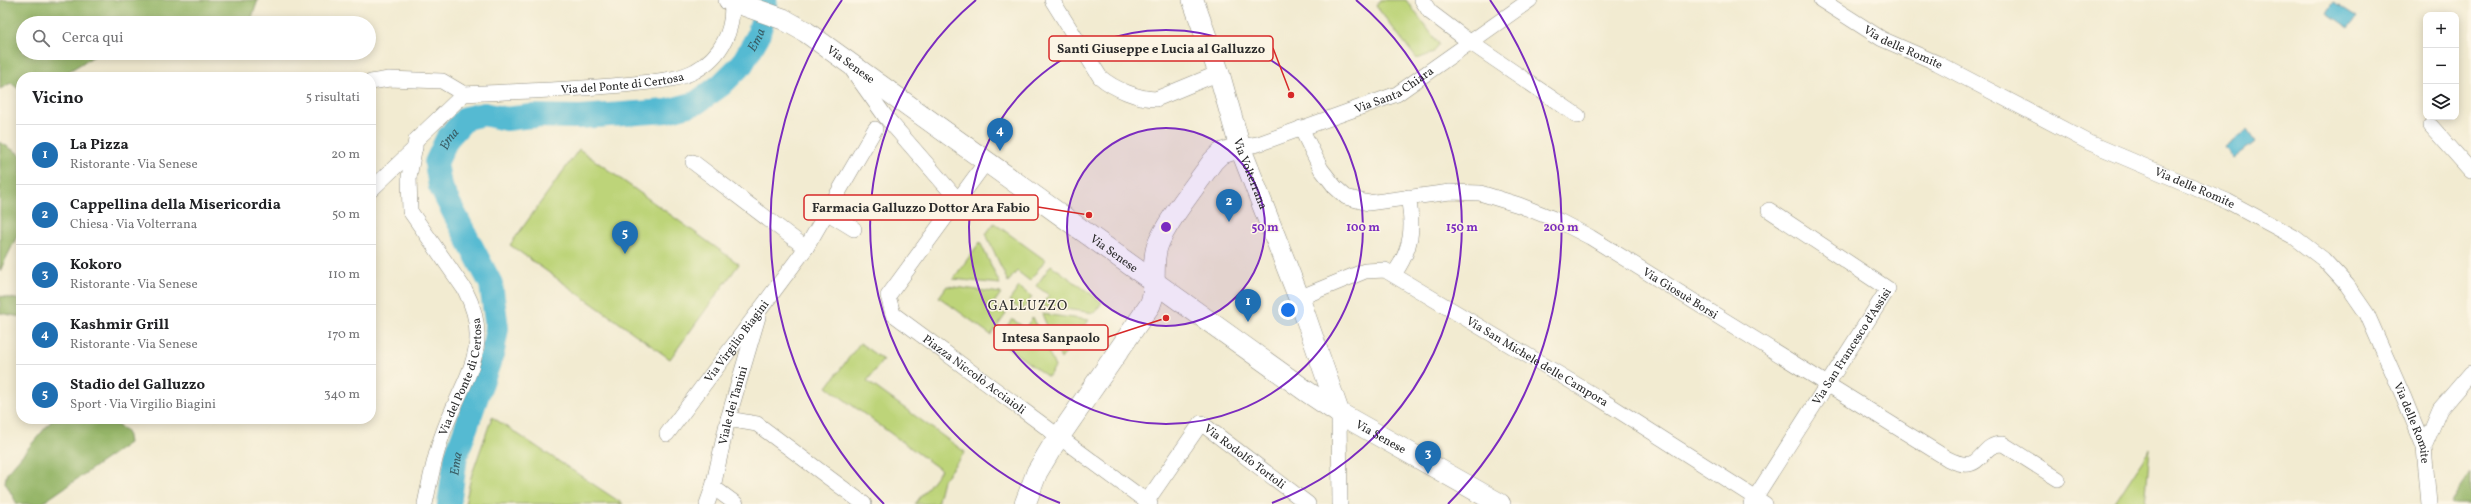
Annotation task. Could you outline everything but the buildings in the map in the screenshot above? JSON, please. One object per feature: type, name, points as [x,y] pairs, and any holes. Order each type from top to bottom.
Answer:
[{"type":"main road","name":"Via Volterrana","points":[[1193,0],[1219,73],[1240,147],[1299,298],[1339,413]]},
{"type":"main road","name":"Via Senese","points":[[735,2],[783,19],[806,32],[1154,283],[1339,413],[1500,504]]},
{"type":"main road","points":[[1025,504],[1037,472],[1059,436],[1150,305],[1154,283],[1155,256],[1163,234],[1213,161],[1220,154],[1240,147]]},
{"type":"street","points":[[1052,0],[1100,77],[1107,84],[1147,99],[1156,99],[1219,73]]},
{"type":"street","points":[[1422,0],[1430,12],[1471,43],[1578,116]]},
{"type":"street","name":"Via Santa Chiara","points":[[1240,147],[1258,144],[1397,94],[1530,0]]},
{"type":"street","name":"Via delle Romite","points":[[1821,0],[1882,39],[1937,63],[2090,143],[2227,201],[2294,237],[2323,259],[2347,285],[2366,314],[2424,447],[2429,504]]},
{"type":"street","name":"Via del Ponte di Certosa","points":[[425,504],[442,436],[475,358],[478,337],[475,315],[465,290],[410,211],[409,177],[416,140],[464,94],[602,87],[666,80],[684,75],[707,62],[723,45],[731,24],[735,2]]},
{"type":"street","points":[[845,60],[885,116],[958,200]]},
{"type":"street","points":[[376,81],[389,79],[442,81],[464,94]]},
{"type":"street","points":[[2431,126],[2471,171]]},
{"type":"street","name":"Via Giosuè Borsi","points":[[1301,128],[1321,169],[1335,187],[1346,197],[1368,203],[1450,192],[1480,193],[1519,205],[1559,221],[1590,237],[1826,384],[1958,464],[1972,464],[1990,447],[2003,444],[2058,479]]},
{"type":"street","name":"Via Virgilio Biagini","points":[[667,434],[761,306],[806,248],[875,129]]},
{"type":"street","name":"Via del Ponte di Certosa","points":[[376,185],[415,148]]},
{"type":"street","points":[[693,162],[806,248]]},
{"type":"street","name":"Piazza Niccolò Acciaioli","points":[[986,162],[888,296],[893,314],[1059,436]]},
{"type":"street","points":[[1394,274],[1410,240],[1412,232],[1408,197]]},
{"type":"street","name":"Via San Francesco d'Assisi","points":[[1757,502],[1826,384],[1888,289],[1768,210]]},
{"type":"street","points":[[828,212],[854,229]]},
{"type":"street","name":"Via San Michele delle Campora","points":[[1299,298],[1365,271],[1385,270],[1394,274],[1601,400],[1757,502]]},
{"type":"street","name":"Viale dei Tanini","points":[[707,504],[713,487],[728,419],[761,306]]},
{"type":"street","points":[[2424,447],[2440,409],[2471,373]]},
{"type":"street","points":[[1339,413],[1340,504]]},
{"type":"street","points":[[728,419],[742,420],[763,428],[864,504]]},
{"type":"street","name":"Via Rodolfo Tortoli","points":[[1148,503],[1201,422],[1308,504]]},
{"type":"street","points":[[1059,436],[1148,503]]},
{"type":"street","points":[[713,487],[736,504]]},
{"type":"green space","points":[[0,0],[258,0],[252,16],[16,16],[16,60],[87,60],[68,72],[16,72],[16,87],[11,83],[0,89]]},
{"type":"green space","points":[[1380,0],[1406,0],[1439,44],[1433,53],[1417,59],[1376,6]]},
{"type":"green space","points":[[0,142],[16,152],[16,238],[0,271]]},
{"type":"green space","points":[[579,149],[739,264],[670,359],[510,245]]},
{"type":"green space","points":[[994,223],[1045,260],[1030,281],[1017,271],[1008,282],[986,234]]},
{"type":"green space","points":[[980,242],[1000,284],[953,279]]},
{"type":"green space","points":[[1051,265],[1102,302],[1095,313],[1041,306],[1049,295],[1036,286]]},
{"type":"green space","points":[[947,286],[1001,293],[993,304],[1006,314],[991,335],[939,297]]},
{"type":"green space","points":[[1019,287],[1032,297],[1022,311],[1009,301]]},
{"type":"green space","points":[[0,296],[16,299],[16,316],[0,313]]},
{"type":"green space","points":[[1042,314],[1089,320],[1061,359]]},
{"type":"green space","points":[[1033,317],[1055,367],[1048,377],[997,340],[1012,319],[1025,328]]},
{"type":"green space","points":[[860,343],[883,360],[867,381],[965,452],[943,480],[937,504],[915,504],[941,470],[827,387]]},
{"type":"green space","points":[[492,417],[623,504],[465,504],[471,477]]},
{"type":"green space","points":[[49,424],[115,424],[127,431],[129,443],[41,504],[17,504],[5,482],[7,473]]},
{"type":"green space","points":[[2150,449],[2145,504],[2114,504]]},
{"type":"green space","points":[[2471,473],[2471,504],[2451,503]]},
{"type":"water","points":[[2334,2],[2357,17],[2349,28],[2327,13]]},
{"type":"water","points":[[2247,130],[2255,142],[2233,159],[2225,147]]},
{"type":"waterway","name":"Ema","points":[[449,504],[456,456],[493,351],[497,328],[491,284],[440,186],[436,163],[447,139],[466,118],[484,114],[506,119],[531,116],[580,117],[667,111],[696,103],[721,85],[742,64],[758,36],[766,7],[765,0]]},
{"type":"place","name":"Santi Giuseppe e Lucia al Galluzzo","points":[[1291,95]]},
{"type":"place","name":"Kashmir Grill","points":[[1000,151]]},
{"type":"place","name":"Farmacia Galluzzo Dottor Ara Fabio","points":[[1089,215]]},
{"type":"place","name":"Cappellina della Misericordia","points":[[1229,222]]},
{"type":"place","name":"Stadio del Galluzzo","points":[[625,254]]},
{"type":"place","name":"Intesa Sanpaolo","points":[[1166,318]]},
{"type":"place","name":"La Pizza","points":[[1248,322]]},
{"type":"place","name":"Kokoro","points":[[1428,474]]},
{"type":"district","name":"GALLUZZO","points":[[1028,305]]}]
